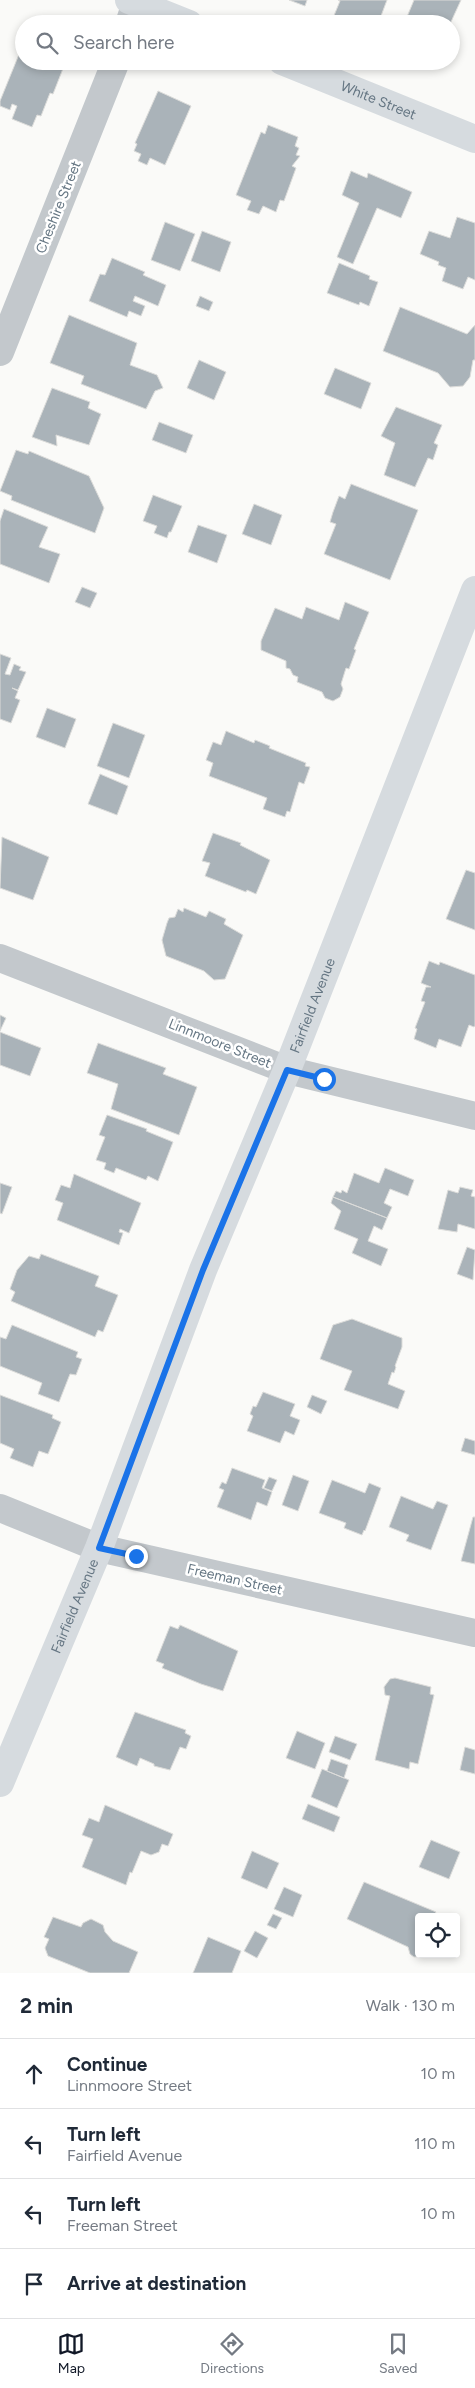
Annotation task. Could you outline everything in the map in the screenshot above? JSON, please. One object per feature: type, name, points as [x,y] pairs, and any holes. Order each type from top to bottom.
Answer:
[{"type":"main road","points":[[133,7],[159,15]]},
{"type":"main road","name":"White Street","points":[[304,70],[475,139]]},
{"type":"main road","name":"Fairfield Avenue","points":[[0,1783],[99,1548],[199,1279],[287,1070],[475,590]]},
{"type":"street","name":"Cheshire Street","points":[[0,352],[112,70]]},
{"type":"street","name":"Linnmoore Street","points":[[0,958],[287,1070],[475,1116]]},
{"type":"street","name":"Freeman Street","points":[[0,1508],[99,1548],[475,1634]]},
{"type":"building","points":[[289,0],[307,0],[305,6]]},
{"type":"building","points":[[338,0],[387,0],[381,15],[334,15],[340,1]]},
{"type":"building","points":[[414,0],[461,0],[454,15],[408,15]]},
{"type":"building","points":[[15,64],[15,70],[62,70],[53,94],[50,93],[41,116],[37,115],[32,127],[12,119],[17,106],[12,104],[10,110],[0,106],[0,101]]},
{"type":"building","points":[[158,91],[191,106],[165,165],[150,158],[147,165],[138,161],[141,154],[134,151],[137,144],[135,143]]},
{"type":"building","points":[[268,125],[298,137],[295,146],[299,148],[296,155],[300,156],[292,166],[296,168],[284,201],[280,200],[276,212],[263,206],[259,214],[247,210],[251,201],[236,195],[261,132],[265,134]]},
{"type":"building","points":[[351,171],[367,178],[368,173],[412,192],[401,218],[377,208],[353,264],[337,257],[359,203],[342,195]]},
{"type":"building","points":[[457,217],[475,223],[475,280],[468,277],[463,289],[442,281],[446,268],[438,265],[439,262],[420,254],[429,231],[450,238]]},
{"type":"building","points":[[165,222],[195,234],[180,271],[151,260]]},
{"type":"building","points":[[202,231],[231,242],[220,272],[191,261]]},
{"type":"building","points":[[112,258],[145,272],[143,275],[166,285],[158,306],[135,296],[133,301],[145,306],[141,316],[129,311],[127,317],[89,301],[100,274],[105,275]]},
{"type":"building","points":[[339,263],[370,276],[369,279],[378,282],[369,306],[360,302],[359,305],[327,293]]},
{"type":"building","points":[[200,296],[213,302],[209,311],[196,306]]},
{"type":"building","points":[[400,307],[467,334],[475,325],[475,360],[473,360],[470,377],[463,386],[450,387],[438,373],[383,351]]},
{"type":"building","points":[[69,315],[137,343],[130,365],[157,375],[163,388],[155,391],[146,409],[81,384],[84,376],[50,363]]},
{"type":"building","points":[[199,360],[226,372],[214,400],[187,388]]},
{"type":"building","points":[[335,368],[371,383],[361,409],[324,394]]},
{"type":"building","points":[[52,388],[90,402],[88,408],[101,414],[89,445],[56,435],[57,446],[32,437]]},
{"type":"building","points":[[396,407],[442,425],[434,443],[438,445],[433,460],[428,458],[415,487],[384,475],[395,443],[381,436]]},
{"type":"building","points":[[159,422],[193,435],[186,453],[152,440]]},
{"type":"building","points":[[16,450],[28,454],[29,451],[89,476],[104,508],[95,533],[11,500],[12,496],[0,491]]},
{"type":"building","points":[[351,484],[418,510],[390,580],[324,554],[336,524],[330,522],[339,496],[345,499]]},
{"type":"building","points":[[153,495],[182,506],[167,538],[154,533],[157,526],[143,521]]},
{"type":"building","points":[[254,504],[282,515],[271,545],[242,534]]},
{"type":"building","points":[[4,509],[48,527],[39,547],[60,554],[49,583],[0,564],[0,521]]},
{"type":"building","points":[[198,525],[227,535],[217,563],[188,552]]},
{"type":"building","points":[[82,587],[97,593],[90,608],[75,602]]},
{"type":"building","points":[[345,602],[369,612],[354,649],[356,650],[349,669],[346,668],[341,684],[343,689],[340,697],[333,701],[325,698],[322,692],[297,682],[298,677],[293,675],[290,669],[286,668],[286,661],[261,650],[261,641],[275,608],[302,619],[306,607],[339,620]]},
{"type":"building","points":[[0,654],[11,658],[5,674],[10,675],[14,664],[21,667],[19,670],[26,672],[18,690],[12,688],[18,691],[15,698],[20,700],[11,723],[0,719]]},
{"type":"building","points":[[47,708],[76,719],[65,748],[36,737]]},
{"type":"building","points":[[113,723],[145,735],[129,778],[97,766]]},
{"type":"building","points":[[226,731],[254,743],[255,740],[270,746],[269,748],[306,763],[305,766],[310,767],[304,784],[299,782],[290,812],[287,811],[285,817],[263,809],[267,798],[209,776],[213,763],[206,760],[213,742],[221,745]]},
{"type":"building","points":[[100,774],[128,786],[117,815],[88,804]]},
{"type":"building","points":[[213,833],[241,843],[240,845],[270,860],[256,894],[205,876],[210,863],[202,861]]},
{"type":"building","points":[[2,837],[49,857],[33,900],[0,888]]},
{"type":"building","points":[[466,870],[475,873],[475,930],[446,919]]},
{"type":"building","points":[[184,908],[206,917],[209,911],[226,919],[224,924],[243,935],[225,979],[214,980],[204,971],[166,956],[162,940],[167,923],[169,918],[175,917],[178,909],[183,912]]},
{"type":"building","points":[[429,961],[439,965],[440,962],[475,975],[475,1026],[469,1025],[461,1047],[439,1039],[436,1048],[414,1039],[417,1029],[415,1028],[425,1002],[421,1001],[426,987],[431,987],[421,983]]},
{"type":"building","points":[[0,1015],[6,1018],[0,1031]]},
{"type":"building","points":[[0,1032],[41,1048],[30,1076],[0,1065]]},
{"type":"building","points":[[98,1043],[166,1068],[163,1074],[197,1087],[179,1135],[111,1109],[118,1084],[87,1073]]},
{"type":"building","points":[[107,1115],[147,1129],[146,1131],[173,1142],[158,1181],[148,1176],[146,1180],[116,1168],[114,1173],[104,1169],[106,1163],[96,1160],[105,1137],[99,1135]]},
{"type":"building","points":[[385,1168],[414,1180],[408,1196],[390,1189],[384,1203],[392,1207],[387,1218],[333,1197],[336,1191],[341,1193],[342,1190],[347,1193],[354,1173],[379,1183]]},
{"type":"building","points":[[74,1174],[141,1203],[129,1233],[120,1229],[119,1232],[123,1233],[119,1245],[57,1220],[63,1203],[55,1200],[61,1185],[70,1188]]},
{"type":"building","points":[[0,1183],[12,1187],[2,1214],[0,1213]]},
{"type":"building","points":[[460,1187],[473,1190],[471,1196],[475,1197],[475,1229],[458,1224],[457,1232],[438,1229],[448,1190],[458,1193]]},
{"type":"building","points":[[333,1197],[387,1218],[382,1230],[374,1226],[368,1241],[388,1249],[381,1266],[352,1253],[358,1239],[334,1229],[341,1211],[331,1203]]},
{"type":"building","points":[[467,1247],[475,1250],[473,1280],[457,1274]]},
{"type":"building","points":[[41,1254],[99,1276],[95,1286],[118,1295],[103,1332],[98,1330],[95,1337],[11,1301],[15,1292],[10,1289],[17,1270],[29,1256],[39,1259]]},
{"type":"building","points":[[352,1319],[402,1338],[402,1347],[396,1367],[388,1384],[405,1391],[398,1409],[344,1390],[352,1371],[320,1359],[333,1325]]},
{"type":"building","points":[[12,1325],[78,1352],[76,1357],[82,1359],[76,1375],[70,1374],[59,1402],[38,1394],[42,1383],[0,1366],[0,1337],[6,1339]]},
{"type":"building","points":[[263,1392],[295,1404],[290,1416],[300,1420],[294,1435],[285,1431],[280,1443],[247,1431],[253,1416],[250,1414],[253,1406],[256,1407]]},
{"type":"building","points":[[0,1395],[53,1415],[52,1418],[61,1422],[48,1454],[39,1451],[33,1467],[10,1458],[14,1449],[0,1443]]},
{"type":"building","points":[[312,1395],[327,1401],[321,1414],[307,1407]]},
{"type":"building","points":[[465,1438],[475,1441],[475,1455],[461,1451]]},
{"type":"building","points":[[232,1468],[265,1480],[262,1488],[272,1492],[267,1506],[257,1502],[251,1520],[217,1507],[224,1490],[219,1488],[222,1482],[226,1484]]},
{"type":"building","points":[[293,1475],[309,1481],[298,1511],[282,1505]]},
{"type":"building","points":[[269,1477],[277,1480],[272,1491],[264,1488]]},
{"type":"building","points":[[332,1480],[365,1493],[369,1483],[381,1488],[362,1535],[344,1528],[346,1523],[319,1513]]},
{"type":"building","points":[[401,1496],[433,1509],[437,1501],[448,1505],[431,1550],[406,1541],[409,1535],[389,1527]]},
{"type":"building","points":[[473,1517],[475,1517],[475,1564],[461,1561]]},
{"type":"building","points":[[180,1625],[238,1651],[223,1691],[162,1668],[164,1664],[156,1661],[170,1626],[178,1629]]},
{"type":"building","points":[[395,1678],[431,1687],[430,1694],[434,1695],[418,1764],[410,1762],[409,1769],[375,1760],[390,1696],[385,1695],[384,1687],[390,1679]]},
{"type":"building","points":[[135,1712],[186,1730],[185,1733],[191,1736],[186,1749],[180,1747],[170,1770],[154,1766],[154,1764],[140,1758],[137,1766],[116,1757]]},
{"type":"building","points":[[297,1731],[325,1743],[315,1769],[286,1758]]},
{"type":"building","points":[[335,1736],[357,1744],[350,1760],[329,1752]]},
{"type":"building","points":[[465,1747],[475,1750],[475,1774],[460,1770]]},
{"type":"building","points":[[331,1759],[348,1765],[344,1778],[327,1771]]},
{"type":"building","points":[[322,1769],[349,1780],[337,1808],[311,1797]]},
{"type":"building","points":[[308,1804],[340,1817],[334,1832],[302,1819]]},
{"type":"building","points":[[105,1805],[173,1834],[168,1846],[162,1844],[159,1852],[151,1855],[141,1851],[132,1873],[130,1872],[126,1885],[82,1867],[93,1839],[82,1835],[89,1818],[99,1822]]},
{"type":"building","points":[[431,1840],[460,1852],[449,1879],[419,1867]]},
{"type":"building","points":[[252,1851],[279,1863],[267,1889],[241,1878]]},
{"type":"building","points":[[364,1882],[436,1912],[415,1913],[414,1957],[410,1954],[408,1947],[347,1919]]},
{"type":"building","points":[[284,1887],[302,1895],[293,1917],[274,1909]]},
{"type":"building","points":[[273,1914],[282,1918],[276,1929],[267,1925]]},
{"type":"building","points":[[53,1917],[81,1927],[83,1923],[91,1919],[103,1925],[105,1932],[113,1941],[138,1952],[129,1973],[90,1973],[48,1956],[45,1948],[49,1939],[44,1937]]},
{"type":"building","points":[[255,1931],[268,1938],[257,1958],[244,1951]]},
{"type":"building","points":[[208,1937],[241,1951],[232,1973],[193,1973]]},
{"type":"route","points":[[136,1556],[99,1548],[192,1297],[287,1070],[324,1079]]}]
